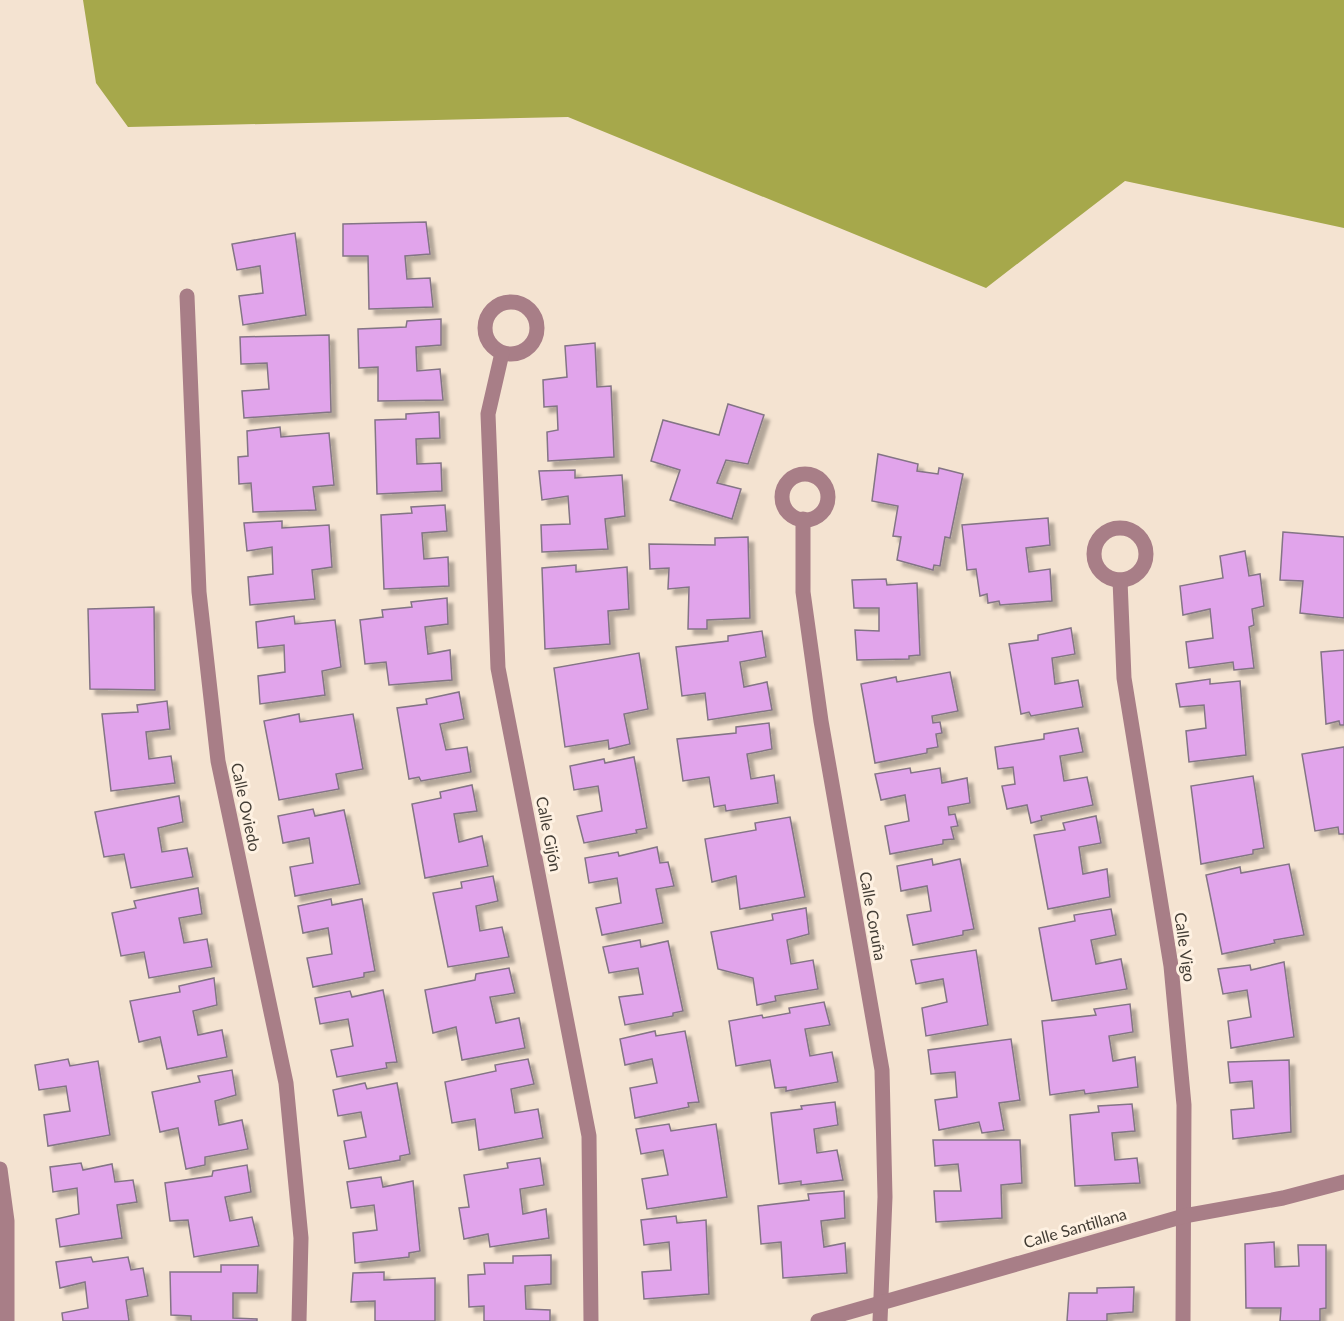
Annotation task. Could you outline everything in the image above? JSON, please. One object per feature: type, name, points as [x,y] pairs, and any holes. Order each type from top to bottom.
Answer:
[{"type":"street","name":"Calle Oviedo","points":[[187,296],[201,615],[218,761],[286,1083],[301,1238],[299,1321]]},
{"type":"street","name":"Calle Gijón","points":[[502,353],[488,414],[498,668],[589,1136],[591,1321]]},
{"type":"street","name":"Calle Coruña","points":[[803,519],[803,592],[821,721],[882,1070],[885,1197],[880,1321]]},
{"type":"street","name":"Calle Vigo","points":[[1119,580],[1124,678],[1171,966],[1184,1105],[1183,1321]]},
{"type":"street","points":[[0,1169],[7,1221],[7,1321]]},
{"type":"street","name":"Calle Santillana","points":[[818,1321],[1184,1216],[1283,1198],[1344,1182]]},
{"type":"shaded area","points":[[83,0],[1344,0],[1344,228],[1125,181],[986,288],[568,117],[128,127],[96,83]]},
{"type":"building","points":[[426,222],[430,254],[405,256],[407,279],[430,278],[433,307],[369,309],[368,256],[343,256],[343,224]]},
{"type":"building","points":[[295,233],[306,315],[243,325],[239,296],[263,293],[260,266],[237,270],[232,244]]},
{"type":"building","points":[[441,319],[441,345],[416,347],[417,371],[440,369],[443,400],[378,401],[378,367],[359,368],[358,329],[406,327],[407,321]]},
{"type":"building","points":[[329,335],[331,412],[244,418],[242,391],[269,389],[267,363],[241,364],[240,337]]},
{"type":"building","points":[[595,343],[597,387],[611,386],[614,457],[548,461],[547,432],[558,430],[557,406],[544,407],[543,380],[567,377],[565,346]]},
{"type":"building","points":[[728,404],[764,415],[748,464],[726,460],[717,483],[741,489],[732,519],[670,500],[680,470],[651,461],[663,420],[719,435]]},
{"type":"building","points":[[439,412],[440,438],[416,439],[417,464],[441,463],[442,491],[377,494],[375,420],[406,419],[406,414]]},
{"type":"building","points":[[280,427],[281,437],[329,433],[334,485],[313,487],[316,510],[253,512],[251,483],[239,484],[238,457],[248,456],[247,431]]},
{"type":"building","points":[[878,454],[918,464],[917,471],[938,474],[939,468],[963,474],[950,538],[945,537],[940,566],[934,565],[933,570],[897,560],[901,537],[893,536],[898,506],[872,501]]},
{"type":"building","points":[[575,470],[575,478],[622,475],[625,516],[605,519],[608,549],[542,552],[541,525],[570,524],[568,496],[542,500],[539,471]]},
{"type":"building","points":[[445,505],[447,531],[422,533],[424,559],[448,557],[449,586],[384,589],[381,515],[412,513],[411,507]]},
{"type":"building","points":[[1048,518],[1050,545],[1026,548],[1029,572],[1050,569],[1052,601],[1000,605],[999,601],[988,603],[987,594],[980,596],[976,569],[967,570],[962,525]]},
{"type":"building","points":[[282,521],[282,528],[329,525],[332,567],[312,570],[315,599],[250,605],[248,577],[273,574],[272,547],[247,551],[244,523]]},
{"type":"building","points":[[1283,532],[1344,537],[1344,618],[1300,613],[1303,581],[1280,580]]},
{"type":"building","points":[[748,537],[750,618],[707,620],[707,629],[688,629],[689,587],[668,589],[669,568],[650,569],[649,544],[715,545],[715,538]]},
{"type":"building","points":[[1245,551],[1249,576],[1260,574],[1264,606],[1252,609],[1254,625],[1249,627],[1254,668],[1234,670],[1233,662],[1189,668],[1186,642],[1213,638],[1210,609],[1183,615],[1180,586],[1223,578],[1220,556]]},
{"type":"building","points":[[576,565],[576,572],[627,567],[629,609],[608,611],[610,644],[545,649],[542,568]]},
{"type":"building","points":[[886,579],[887,585],[917,583],[920,655],[909,656],[909,659],[857,660],[855,630],[879,631],[879,608],[854,608],[852,580]]},
{"type":"building","points":[[447,598],[448,624],[425,627],[428,654],[450,650],[452,680],[389,685],[386,662],[365,664],[360,620],[383,617],[382,610],[412,607],[411,602]]},
{"type":"building","points":[[154,607],[155,690],[90,689],[88,609]]},
{"type":"building","points":[[294,616],[295,624],[335,620],[341,667],[322,671],[325,695],[260,704],[258,676],[285,672],[284,645],[258,648],[256,622]]},
{"type":"building","points":[[1071,628],[1075,654],[1052,658],[1055,684],[1078,680],[1083,707],[1031,716],[1029,712],[1021,714],[1009,644],[1038,640],[1038,635]]},
{"type":"building","points":[[762,631],[766,657],[740,662],[744,687],[767,682],[772,710],[708,720],[705,693],[682,696],[676,647],[728,641],[728,636]]},
{"type":"building","points":[[1344,650],[1344,725],[1340,725],[1339,721],[1326,724],[1321,652]]},
{"type":"building","points":[[639,653],[648,709],[624,714],[630,744],[609,749],[608,740],[565,747],[554,668]]},
{"type":"building","points":[[950,672],[958,711],[932,716],[933,723],[940,722],[942,733],[936,734],[938,747],[927,749],[927,753],[875,763],[861,684],[896,677],[897,682]]},
{"type":"building","points":[[1210,679],[1210,684],[1240,681],[1246,755],[1189,762],[1186,731],[1206,728],[1204,705],[1180,707],[1176,684]]},
{"type":"building","points":[[459,692],[464,719],[440,724],[446,750],[467,747],[471,772],[421,781],[419,777],[409,779],[397,708],[427,704],[426,699]]},
{"type":"building","points":[[167,701],[170,729],[146,732],[149,759],[171,756],[175,783],[111,791],[102,714],[138,712],[137,705]]},
{"type":"building","points":[[299,714],[300,722],[353,714],[363,769],[336,774],[339,789],[279,800],[264,721]]},
{"type":"building","points":[[769,723],[772,749],[747,754],[751,779],[774,775],[778,803],[726,811],[725,805],[714,807],[709,777],[683,781],[677,739],[736,733],[736,727]]},
{"type":"building","points":[[1078,728],[1083,752],[1060,756],[1064,781],[1087,777],[1093,805],[1041,816],[1042,820],[1031,823],[1027,805],[1007,809],[1002,786],[1015,784],[1013,767],[998,769],[995,747],[1044,739],[1044,734]]},
{"type":"building","points":[[1344,747],[1344,834],[1339,834],[1338,827],[1315,831],[1302,754]]},
{"type":"building","points":[[634,757],[647,828],[636,830],[637,833],[584,843],[577,816],[602,811],[598,786],[574,790],[570,766],[604,759],[605,763]]},
{"type":"building","points":[[910,768],[911,773],[940,768],[942,783],[967,778],[970,803],[948,807],[949,815],[955,814],[958,826],[951,827],[954,839],[943,840],[943,844],[890,854],[885,826],[909,821],[905,795],[881,800],[875,774]]},
{"type":"building","points":[[1253,776],[1264,848],[1253,850],[1253,854],[1201,864],[1191,786]]},
{"type":"building","points":[[472,785],[477,811],[454,814],[459,842],[482,836],[488,866],[425,878],[412,804],[441,798],[440,792]]},
{"type":"building","points":[[179,796],[183,822],[158,828],[162,852],[187,848],[193,877],[131,888],[124,854],[104,857],[95,812]]},
{"type":"building","points":[[313,809],[315,816],[344,810],[360,884],[295,896],[290,867],[313,863],[309,838],[283,843],[278,816]]},
{"type":"building","points":[[1096,816],[1101,843],[1079,847],[1083,874],[1107,869],[1110,897],[1048,909],[1034,835],[1065,830],[1063,823]]},
{"type":"building","points":[[790,817],[805,897],[740,909],[736,876],[712,882],[705,839],[756,830],[755,823]]},
{"type":"building","points":[[657,847],[660,863],[668,862],[674,886],[656,889],[663,923],[602,935],[596,908],[621,903],[617,878],[589,883],[585,858],[618,852],[619,856]]},
{"type":"building","points":[[932,859],[933,865],[960,859],[974,929],[963,931],[963,935],[913,945],[907,915],[931,911],[927,886],[901,891],[897,866]]},
{"type":"building","points":[[1289,864],[1304,935],[1274,940],[1275,943],[1222,954],[1206,875],[1240,867],[1241,873]]},
{"type":"building","points":[[493,876],[498,901],[476,906],[480,931],[502,927],[509,957],[448,967],[433,893],[462,888],[461,882]]},
{"type":"building","points":[[198,888],[202,914],[179,918],[184,943],[207,939],[212,967],[149,978],[144,952],[121,956],[112,913],[136,908],[134,901]]},
{"type":"building","points":[[331,899],[332,905],[362,899],[375,971],[364,973],[364,977],[313,987],[307,958],[332,954],[328,928],[303,933],[298,906]]},
{"type":"building","points":[[806,908],[809,934],[787,940],[791,964],[813,960],[818,989],[775,996],[776,1001],[757,1005],[753,978],[718,969],[711,932],[773,920],[772,914]]},
{"type":"building","points":[[1111,909],[1116,935],[1091,940],[1096,964],[1121,959],[1127,989],[1052,1001],[1039,928],[1075,921],[1074,915]]},
{"type":"building","points":[[640,940],[641,947],[668,941],[683,1011],[673,1013],[673,1016],[625,1025],[619,997],[643,994],[638,968],[609,973],[603,947]]},
{"type":"building","points":[[976,950],[988,1025],[926,1036],[922,1008],[947,1002],[943,979],[916,984],[911,960]]},
{"type":"building","points":[[1284,962],[1294,1037],[1231,1048],[1228,1021],[1251,1017],[1247,990],[1223,994],[1218,969],[1250,965],[1251,970]]},
{"type":"building","points":[[509,968],[515,993],[490,997],[496,1023],[519,1018],[525,1048],[462,1060],[456,1027],[433,1033],[425,990],[475,980],[476,974]]},
{"type":"building","points":[[214,978],[217,1005],[193,1011],[198,1035],[222,1030],[227,1057],[167,1069],[160,1037],[139,1042],[130,1001],[180,992],[179,986]]},
{"type":"building","points":[[383,990],[397,1062],[386,1063],[387,1068],[337,1077],[331,1050],[353,1046],[348,1019],[320,1024],[315,998],[350,991],[352,997]]},
{"type":"building","points":[[824,1002],[830,1025],[805,1029],[810,1056],[832,1052],[838,1082],[786,1091],[786,1087],[775,1088],[770,1060],[736,1066],[729,1021],[790,1013],[789,1008]]},
{"type":"building","points":[[1130,1004],[1133,1032],[1109,1036],[1113,1061],[1135,1057],[1138,1087],[1085,1094],[1084,1090],[1050,1095],[1042,1021],[1096,1015],[1094,1009]]},
{"type":"building","points":[[655,1031],[656,1036],[685,1031],[699,1102],[688,1103],[689,1107],[635,1118],[630,1088],[657,1083],[652,1059],[625,1065],[620,1039]]},
{"type":"building","points":[[1011,1039],[1020,1100],[999,1103],[1004,1130],[982,1133],[979,1122],[939,1130],[935,1100],[957,1097],[955,1072],[931,1074],[928,1050]]},
{"type":"building","points":[[68,1059],[70,1066],[98,1061],[110,1135],[48,1146],[44,1115],[70,1111],[66,1086],[39,1090],[35,1065]]},
{"type":"building","points":[[528,1059],[534,1084],[511,1089],[515,1113],[538,1109],[543,1138],[479,1150],[475,1119],[452,1123],[445,1082],[496,1071],[495,1065]]},
{"type":"building","points":[[1289,1060],[1291,1132],[1233,1139],[1231,1110],[1254,1108],[1252,1081],[1230,1083],[1228,1062]]},
{"type":"building","points":[[232,1070],[236,1095],[215,1101],[219,1125],[242,1120],[248,1149],[205,1157],[205,1165],[186,1169],[178,1128],[160,1132],[152,1092],[200,1082],[198,1076]]},
{"type":"building","points":[[365,1083],[367,1089],[397,1083],[410,1154],[400,1156],[400,1160],[349,1169],[344,1141],[366,1137],[361,1112],[338,1116],[333,1090]]},
{"type":"building","points":[[835,1102],[838,1125],[814,1129],[817,1153],[837,1150],[843,1180],[801,1185],[801,1181],[779,1184],[771,1113],[802,1109],[801,1106]]},
{"type":"building","points":[[1132,1104],[1135,1131],[1112,1133],[1115,1160],[1137,1158],[1140,1183],[1075,1186],[1070,1115],[1099,1112],[1098,1106]]},
{"type":"building","points":[[669,1124],[671,1131],[716,1124],[727,1197],[647,1209],[642,1179],[668,1175],[663,1150],[641,1154],[636,1129]]},
{"type":"building","points":[[933,1140],[1020,1140],[1022,1183],[1001,1185],[1002,1218],[936,1222],[934,1191],[961,1191],[958,1164],[935,1166]]},
{"type":"building","points":[[540,1158],[544,1185],[520,1189],[523,1214],[546,1209],[549,1238],[490,1247],[488,1234],[464,1239],[459,1208],[469,1207],[464,1175],[508,1168],[507,1163]]},
{"type":"building","points":[[81,1163],[83,1170],[112,1164],[115,1182],[133,1180],[137,1202],[117,1205],[122,1238],[60,1247],[56,1219],[79,1214],[77,1188],[53,1192],[50,1167]]},
{"type":"building","points":[[247,1165],[251,1192],[225,1197],[230,1221],[252,1217],[259,1246],[194,1257],[188,1220],[170,1221],[165,1183],[212,1176],[213,1171]]},
{"type":"building","points":[[381,1177],[383,1187],[413,1181],[420,1251],[409,1253],[409,1257],[355,1263],[353,1233],[377,1230],[374,1205],[351,1208],[347,1182]]},
{"type":"building","points":[[844,1191],[845,1218],[821,1221],[824,1247],[845,1243],[847,1273],[783,1278],[781,1242],[761,1244],[758,1206],[809,1200],[808,1194]]},
{"type":"building","points":[[676,1216],[677,1223],[706,1220],[709,1294],[644,1299],[642,1272],[671,1270],[669,1242],[644,1245],[641,1220]]},
{"type":"building","points":[[1274,1242],[1275,1267],[1299,1266],[1298,1245],[1326,1245],[1326,1308],[1320,1309],[1320,1321],[1280,1321],[1281,1308],[1246,1308],[1245,1244]]},
{"type":"building","points":[[551,1255],[551,1284],[525,1286],[526,1309],[550,1310],[550,1321],[484,1321],[484,1306],[469,1307],[468,1275],[485,1274],[484,1263],[513,1263],[513,1256]]},
{"type":"building","points":[[91,1257],[93,1262],[128,1257],[131,1270],[143,1268],[148,1296],[126,1300],[129,1321],[63,1321],[62,1313],[88,1308],[85,1282],[60,1288],[56,1262]]},
{"type":"building","points":[[221,1265],[258,1265],[257,1293],[233,1293],[233,1318],[257,1319],[257,1321],[191,1321],[191,1316],[171,1315],[170,1272],[221,1272]]},
{"type":"building","points":[[384,1272],[384,1280],[435,1278],[435,1321],[375,1321],[375,1301],[351,1302],[353,1273]]},
{"type":"building","points":[[1134,1287],[1133,1312],[1107,1314],[1107,1321],[1067,1321],[1069,1293],[1097,1293],[1097,1288]]}]
